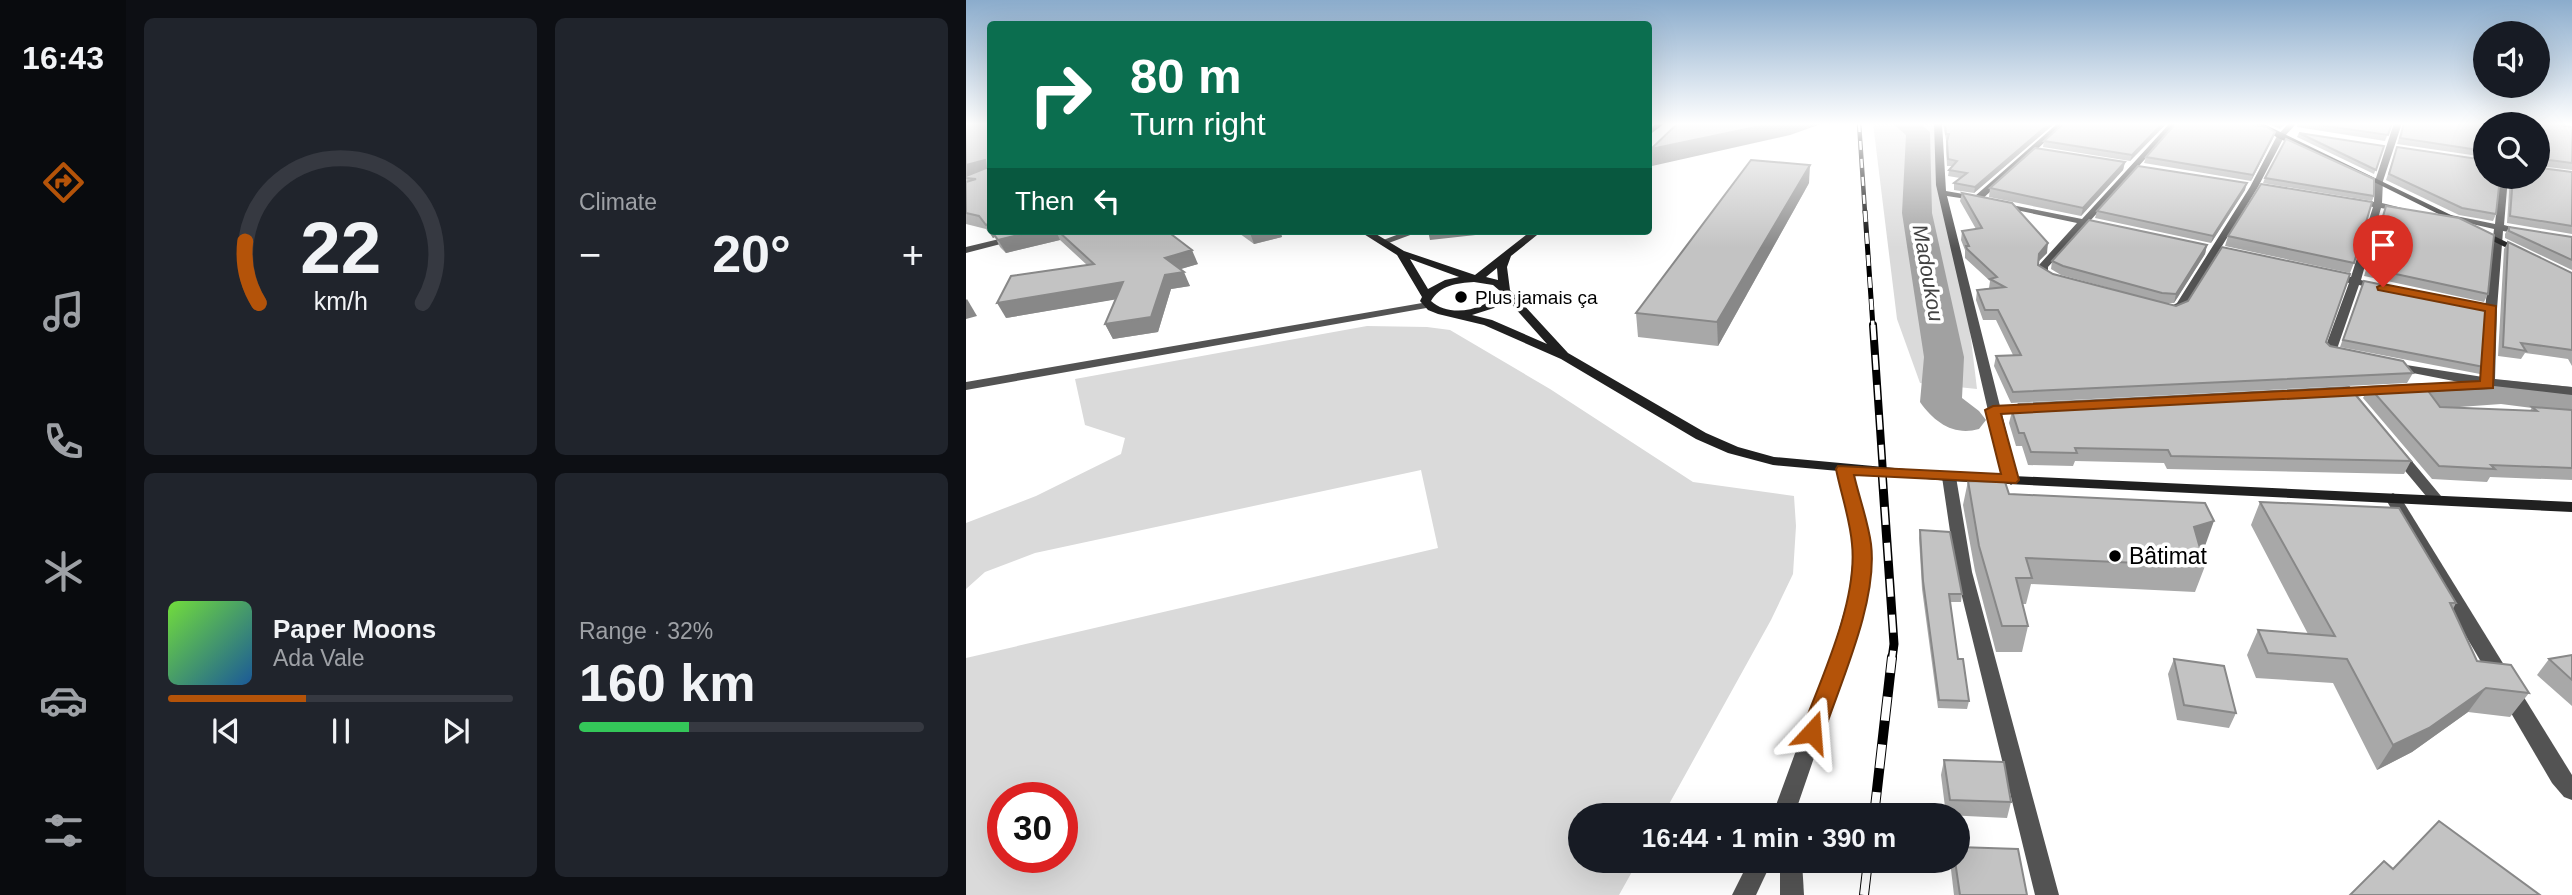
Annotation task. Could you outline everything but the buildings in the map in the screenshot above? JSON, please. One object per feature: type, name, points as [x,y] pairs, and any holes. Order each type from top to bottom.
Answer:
[{"type":"main road","points":[[2346,165],[2535,258]]},
{"type":"main road","points":[[1371,235],[1401,253],[1476,278],[1490,280],[1504,289],[1566,356]]},
{"type":"main road","points":[[1427,301],[1444,284],[1476,278],[1507,257],[1532,235]]},
{"type":"main road","points":[[1401,253],[1427,301],[1448,313],[1488,322],[1566,356],[1701,436],[1734,450],[1773,461],[1949,477],[2572,507]]},
{"type":"main road","points":[[1448,313],[1487,307],[1503,297],[1502,267],[1507,257]]},
{"type":"street","points":[[1939,165],[1942,193],[2011,480]]},
{"type":"street","points":[[1978,200],[2015,165]]},
{"type":"street","points":[[2122,165],[2148,169]]},
{"type":"street","points":[[2158,308],[2173,310],[2181,304],[2267,165]]},
{"type":"street","points":[[2354,357],[2330,351],[2355,282],[2378,205],[2379,181],[2385,165]]},
{"type":"street","points":[[2066,282],[2043,272],[2043,267],[2135,167]]},
{"type":"street","points":[[2241,184],[2268,189]]},
{"type":"street","points":[[2489,382],[2491,309],[2503,189]]},
{"type":"street","points":[[1942,193],[2099,226]]},
{"type":"street","points":[[2337,199],[2535,233]]},
{"type":"street","points":[[966,250],[1028,235]]},
{"type":"street","points":[[1383,242],[1404,235]]},
{"type":"street","points":[[2200,247],[2225,253]]},
{"type":"street","points":[[2316,273],[2396,290]]},
{"type":"street","points":[[966,386],[1427,301]]},
{"type":"street","points":[[2477,306],[2491,309]]},
{"type":"street","points":[[2378,362],[2489,382],[2572,391]]},
{"type":"street","points":[[2322,395],[2353,399],[2476,387],[2489,382]]},
{"type":"street","points":[[1993,410],[2048,408]]},
{"type":"street","points":[[2384,436],[2436,499]]},
{"type":"street","points":[[1790,803],[1842,650],[1858,594],[1862,545],[1844,469]]},
{"type":"street","points":[[1949,477],[1964,572],[2047,895]]},
{"type":"street","points":[[2393,498],[2560,776],[2572,790]]},
{"type":"street","points":[[1744,895],[1754,873]]},
{"type":"street","points":[[1791,873],[1792,895]]},
{"type":"shaded area","points":[[1878,165],[1940,165],[1966,298],[1977,389],[1920,383],[1897,319]]},
{"type":"shaded area","points":[[1367,326],[1450,330],[1550,389],[1693,482],[1794,496],[1796,526],[1793,574],[1771,620],[1670,803],[1568,803],[1568,873],[1631,873],[1619,895],[966,895],[966,658],[1438,548],[1421,470],[1035,553],[985,572],[966,589],[966,523],[1036,496],[1121,454],[1125,438],[1085,425],[1075,379]]},
{"type":"waterway","name":"Madoukou","points":[[1918,165],[1917,213],[1944,357],[1941,402],[1964,420]]},
{"type":"waterway","name":"Madoukou","points":[[2404,398],[2501,392],[2572,400]]},
{"type":"railway","points":[[1862,165],[1865,213]]},
{"type":"railway","points":[[1865,211],[1873,327]]},
{"type":"railway","points":[[1873,325],[1883,473]]},
{"type":"railway","points":[[1882,471],[1894,644],[1892,659]]},
{"type":"railway","points":[[1875,803],[1892,657]]},
{"type":"railway","points":[[1864,895],[1867,873]]},
{"type":"place","name":"Plus jamais ça","points":[[1461,297]]},
{"type":"place","name":"Bâtimat","points":[[2115,556]]},
{"type":"route","points":[[1812,732],[1842,650],[1858,594],[1862,545],[1857,514],[1844,469],[2011,480],[1993,410],[2487,385],[2491,309],[2383,287]]}]
